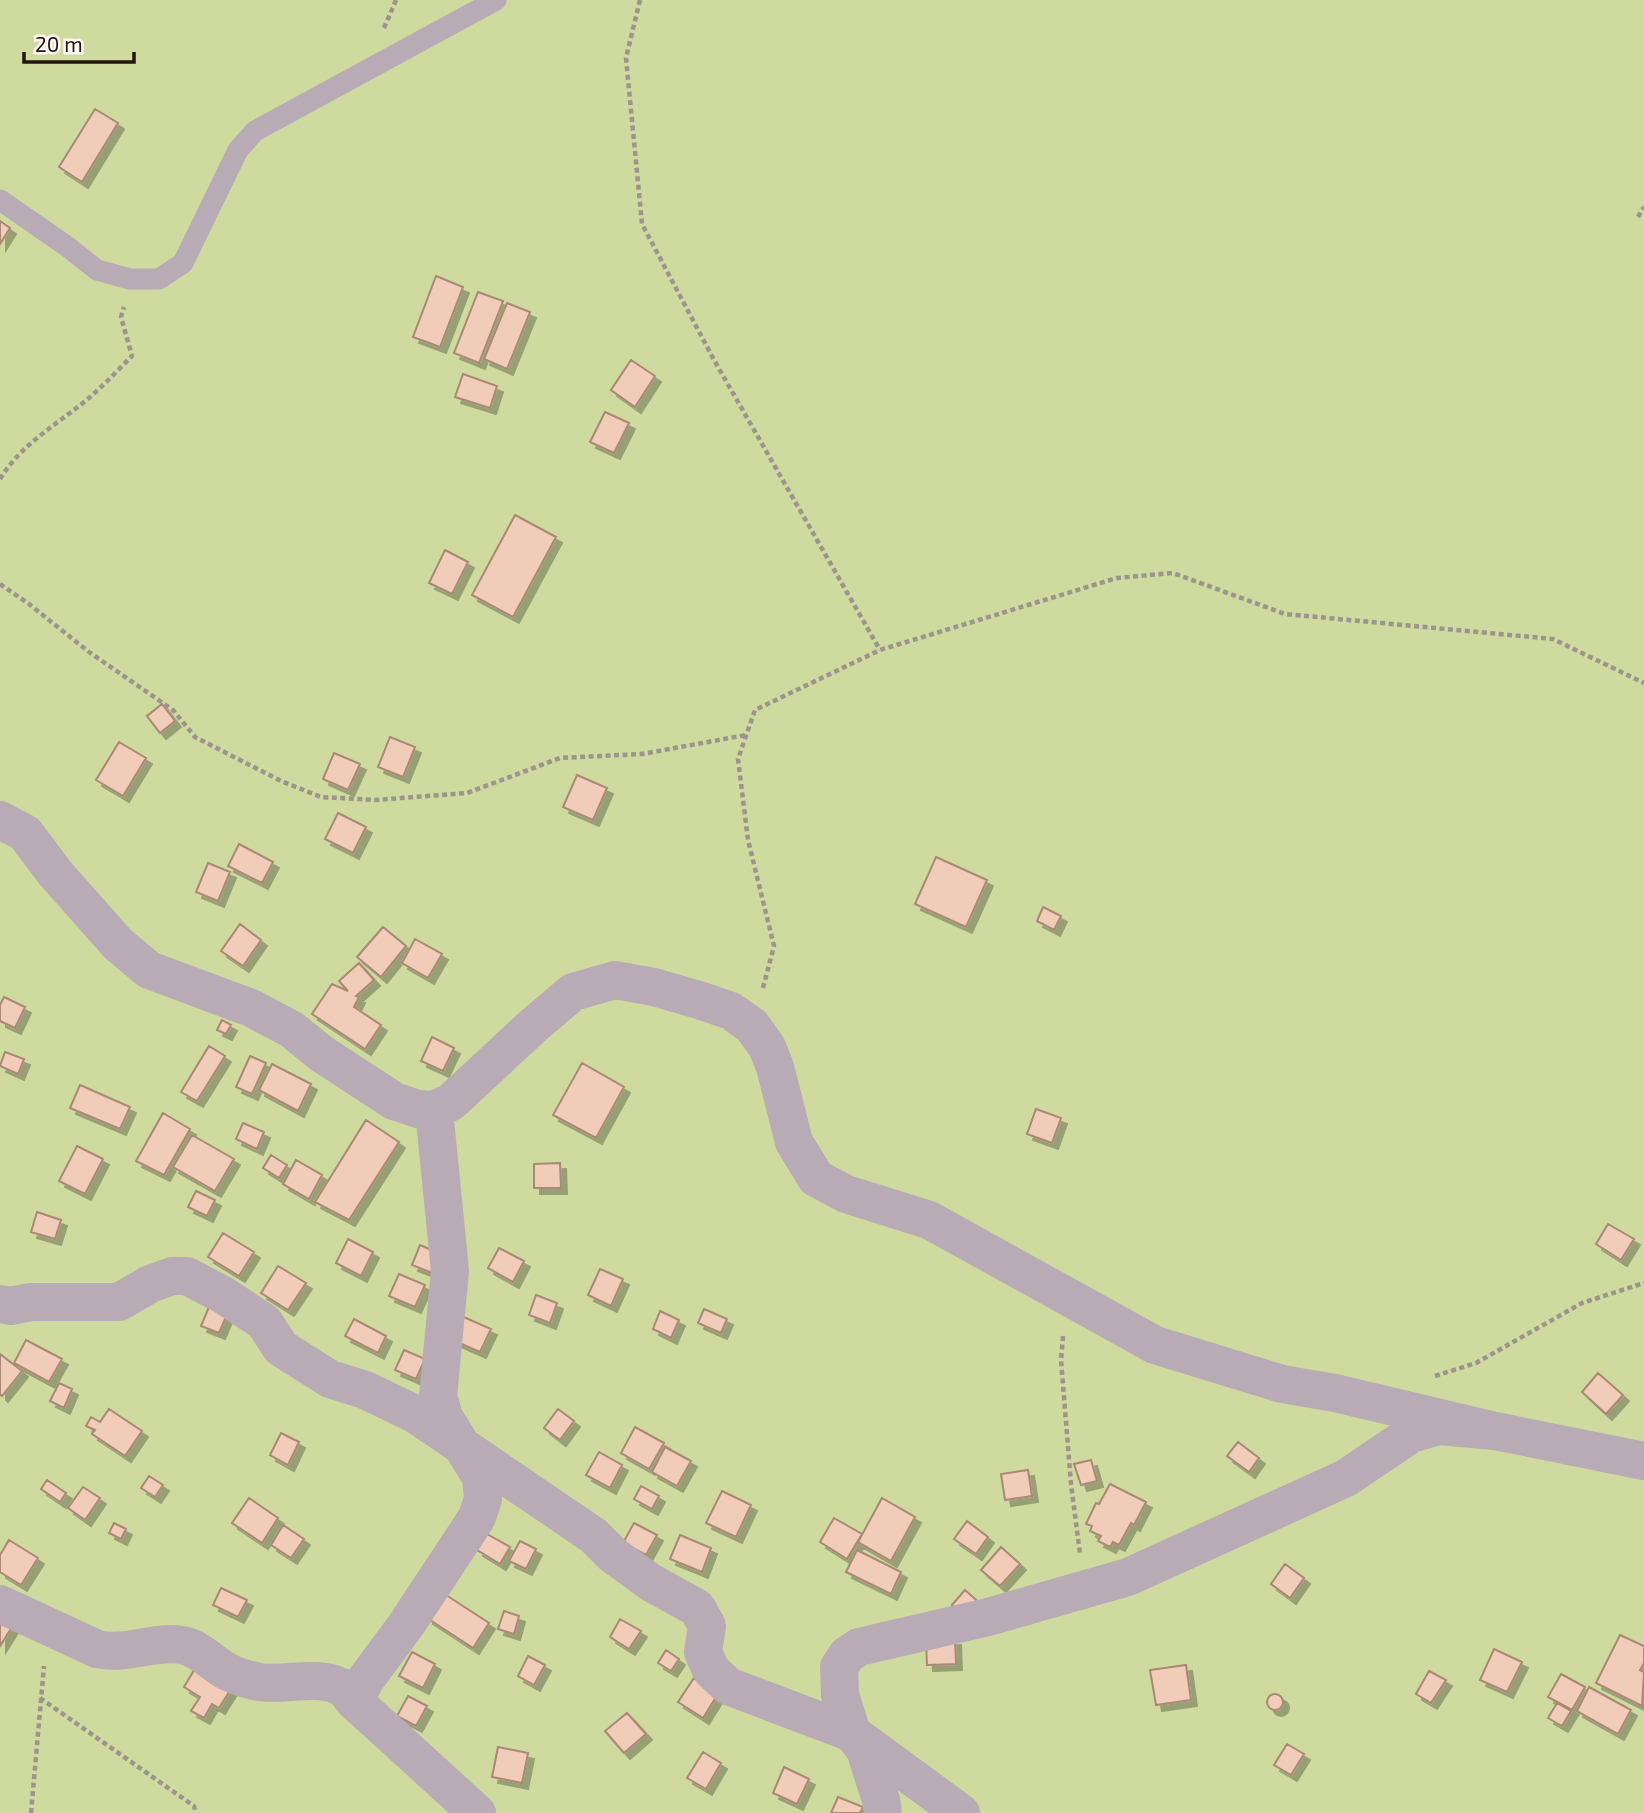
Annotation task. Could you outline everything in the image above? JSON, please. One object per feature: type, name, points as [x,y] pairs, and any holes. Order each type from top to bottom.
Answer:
[{"type":"street","points":[[0,820],[25,833],[55,873],[118,944],[149,970],[251,1008],[291,1029],[322,1054],[394,1101],[418,1109],[434,1110],[452,1102],[572,992],[615,981],[654,987],[731,1011],[752,1026],[767,1047],[775,1067],[794,1142],[816,1178],[846,1194],[929,1220],[1155,1345],[1282,1384],[1335,1393],[1495,1431],[1644,1461]]},
{"type":"street","points":[[354,1701],[366,1679],[406,1625],[477,1517],[483,1499],[481,1477],[444,1417],[438,1396],[450,1271],[434,1110]]},
{"type":"street","points":[[0,1304],[11,1306],[31,1303],[119,1302],[150,1284],[172,1276],[187,1276],[223,1295],[264,1322],[281,1348],[330,1379],[365,1390],[415,1414],[594,1536],[613,1555],[650,1582],[697,1608],[707,1626],[703,1652],[711,1670],[728,1686],[852,1733],[961,1813]]},
{"type":"street","points":[[883,1813],[865,1750],[852,1733],[840,1695],[839,1667],[846,1655],[859,1647],[988,1617],[1128,1577],[1346,1478],[1411,1434],[1438,1426],[1495,1431]]},
{"type":"street","points":[[0,1604],[97,1649],[112,1653],[184,1645],[198,1651],[227,1672],[248,1680],[341,1686],[477,1813]]},
{"type":"lane","points":[[0,200],[97,270],[130,279],[159,279],[183,262],[238,150],[255,131],[496,0]]},
{"type":"path","points":[[640,0],[626,58],[642,224],[714,360],[880,650]]},
{"type":"path","points":[[1637,217],[1644,207]]},
{"type":"path","points":[[0,479],[10,463],[51,426],[89,398],[132,356],[121,317],[130,279]]},
{"type":"path","points":[[752,1026],[774,946],[748,840],[738,759],[746,735],[755,710],[880,650],[1117,578],[1173,573],[1285,614],[1553,639],[1644,683]]},
{"type":"path","points":[[0,584],[89,652],[173,710],[195,737],[321,797],[375,800],[467,793],[559,758],[642,754],[746,735]]},
{"type":"path","points":[[1427,1378],[1476,1363],[1582,1303],[1644,1283]]},
{"type":"path","points":[[1068,1296],[1061,1360],[1071,1485],[1084,1589]]},
{"type":"path","points":[[32,1813],[40,1698],[49,1627]]},
{"type":"path","points":[[40,1698],[194,1806],[196,1813]]},
{"type":"green space","points":[[0,0],[1644,0],[1644,1813],[0,1813]]},
{"type":"building","points":[[95,109],[118,123],[82,182],[59,167]]},
{"type":"building","points":[[0,221],[10,228],[0,244]]},
{"type":"building","points":[[436,276],[463,287],[440,347],[413,337]]},
{"type":"building","points":[[478,292],[503,301],[479,363],[454,353]]},
{"type":"building","points":[[507,303],[530,312],[507,369],[484,359]]},
{"type":"building","points":[[631,360],[655,376],[635,407],[611,390]]},
{"type":"building","points":[[463,374],[497,386],[490,408],[455,397]]},
{"type":"building","points":[[605,412],[629,423],[614,453],[590,442]]},
{"type":"building","points":[[515,515],[556,537],[513,617],[472,595]]},
{"type":"building","points":[[445,550],[468,562],[452,594],[429,583]]},
{"type":"building","points":[[162,704],[175,721],[160,733],[147,716]]},
{"type":"building","points":[[390,737],[415,747],[403,777],[378,767]]},
{"type":"building","points":[[119,742],[146,758],[123,796],[96,780]]},
{"type":"building","points":[[334,753],[360,764],[348,790],[323,779]]},
{"type":"building","points":[[577,775],[607,788],[593,820],[563,807]]},
{"type":"building","points":[[338,813],[366,827],[353,853],[325,839]]},
{"type":"building","points":[[239,844],[273,862],[262,883],[228,866]]},
{"type":"building","points":[[936,857],[987,880],[966,927],[915,904]]},
{"type":"building","points":[[208,863],[230,872],[218,901],[196,892]]},
{"type":"building","points":[[1043,907],[1061,916],[1054,930],[1037,921]]},
{"type":"building","points":[[240,924],[261,940],[243,966],[221,951]]},
{"type":"building","points":[[383,927],[406,946],[381,977],[357,957]]},
{"type":"building","points":[[415,939],[442,954],[428,978],[402,963]]},
{"type":"building","points":[[359,963],[374,980],[356,996],[359,997],[354,1007],[381,1025],[365,1049],[312,1014],[332,984],[348,991],[339,981]]},
{"type":"building","points":[[4,997],[25,1007],[15,1028],[0,1021],[0,1005]]},
{"type":"building","points":[[222,1020],[231,1025],[226,1034],[217,1030]]},
{"type":"building","points":[[432,1037],[454,1048],[443,1071],[421,1061]]},
{"type":"building","points":[[209,1046],[225,1056],[197,1101],[181,1092]]},
{"type":"building","points":[[5,1052],[24,1059],[18,1074],[0,1066]]},
{"type":"building","points":[[250,1056],[266,1063],[252,1094],[236,1087]]},
{"type":"building","points":[[582,1063],[624,1087],[596,1138],[553,1115]]},
{"type":"building","points":[[272,1064],[311,1084],[298,1111],[259,1090]]},
{"type":"building","points":[[80,1085],[130,1107],[120,1129],[70,1108]]},
{"type":"building","points":[[1036,1109],[1061,1118],[1052,1143],[1027,1134]]},
{"type":"building","points":[[163,1113],[190,1129],[164,1175],[136,1161]]},
{"type":"building","points":[[366,1120],[399,1142],[349,1220],[315,1202]]},
{"type":"building","points":[[243,1123],[264,1132],[257,1149],[236,1139]]},
{"type":"building","points":[[192,1135],[234,1159],[215,1191],[173,1167]]},
{"type":"building","points":[[77,1146],[103,1159],[85,1194],[59,1181]]},
{"type":"building","points":[[271,1155],[287,1165],[279,1178],[263,1168]]},
{"type":"building","points":[[296,1160],[322,1175],[309,1199],[283,1184]]},
{"type":"building","points":[[560,1163],[561,1188],[534,1188],[534,1164]]},
{"type":"building","points":[[196,1191],[215,1200],[207,1216],[188,1207]]},
{"type":"building","points":[[37,1212],[61,1220],[55,1239],[31,1232]]},
{"type":"building","points":[[1608,1224],[1634,1239],[1621,1260],[1596,1244]]},
{"type":"building","points":[[223,1233],[254,1252],[239,1276],[208,1257]]},
{"type":"building","points":[[348,1239],[373,1252],[361,1276],[336,1263]]},
{"type":"building","points":[[420,1245],[443,1255],[435,1274],[412,1265]]},
{"type":"building","points":[[499,1248],[524,1261],[513,1282],[488,1268]]},
{"type":"building","points":[[278,1266],[306,1283],[288,1310],[261,1293]]},
{"type":"building","points":[[600,1269],[623,1279],[611,1306],[588,1295]]},
{"type":"building","points":[[399,1274],[425,1285],[415,1307],[389,1296]]},
{"type":"building","points":[[536,1295],[557,1303],[550,1323],[529,1315]]},
{"type":"building","points":[[211,1302],[229,1310],[219,1333],[201,1326]]},
{"type":"building","points":[[704,1309],[727,1319],[721,1333],[698,1323]]},
{"type":"building","points":[[660,1311],[679,1320],[671,1338],[653,1329]]},
{"type":"building","points":[[459,1315],[491,1329],[480,1352],[448,1338]]},
{"type":"building","points":[[354,1319],[386,1336],[378,1353],[345,1336]]},
{"type":"building","points":[[26,1340],[62,1359],[49,1382],[14,1363]]},
{"type":"building","points":[[404,1350],[425,1359],[416,1379],[395,1370]]},
{"type":"building","points":[[0,1354],[22,1371],[2,1396],[0,1394]]},
{"type":"building","points":[[1598,1373],[1623,1395],[1606,1414],[1582,1392]]},
{"type":"building","points":[[59,1383],[72,1389],[64,1408],[50,1401]]},
{"type":"building","points":[[109,1409],[142,1431],[125,1456],[92,1434],[95,1430],[86,1426],[91,1417],[100,1422]]},
{"type":"building","points":[[558,1409],[574,1421],[560,1440],[544,1428]]},
{"type":"building","points":[[635,1427],[664,1443],[649,1469],[621,1453]]},
{"type":"building","points":[[281,1433],[299,1442],[288,1465],[270,1455]]},
{"type":"building","points":[[1238,1442],[1259,1458],[1249,1472],[1227,1456]]},
{"type":"building","points":[[665,1447],[691,1461],[677,1486],[652,1472]]},
{"type":"building","points":[[599,1452],[622,1465],[610,1488],[586,1475]]},
{"type":"building","points":[[1091,1460],[1097,1481],[1081,1485],[1074,1464]]},
{"type":"building","points":[[1028,1470],[1032,1496],[1005,1500],[1001,1474]]},
{"type":"building","points":[[149,1476],[163,1485],[155,1497],[141,1488]]},
{"type":"building","points":[[47,1480],[66,1493],[60,1502],[41,1489]]},
{"type":"building","points":[[1110,1484],[1146,1502],[1119,1545],[1113,1542],[1110,1547],[1098,1541],[1101,1536],[1090,1531],[1092,1526],[1086,1524],[1096,1503],[1099,1504]]},
{"type":"building","points":[[641,1486],[659,1496],[652,1509],[634,1499]]},
{"type":"building","points":[[83,1487],[100,1498],[85,1520],[68,1508]]},
{"type":"building","points":[[722,1491],[751,1505],[736,1537],[706,1523]]},
{"type":"building","points":[[249,1498],[278,1518],[262,1543],[232,1523]]},
{"type":"building","points":[[882,1498],[915,1517],[891,1561],[858,1542]]},
{"type":"building","points":[[834,1518],[862,1534],[847,1559],[820,1542]]},
{"type":"building","points":[[967,1521],[988,1537],[976,1554],[954,1539]]},
{"type":"building","points":[[114,1523],[126,1529],[121,1539],[109,1533]]},
{"type":"building","points":[[634,1523],[657,1535],[646,1555],[623,1543]]},
{"type":"building","points":[[283,1525],[304,1539],[291,1558],[271,1545]]},
{"type":"building","points":[[487,1534],[510,1547],[500,1564],[477,1550]]},
{"type":"building","points":[[680,1535],[711,1548],[702,1572],[670,1559]]},
{"type":"building","points":[[9,1540],[38,1558],[21,1585],[0,1572],[0,1555]]},
{"type":"building","points":[[520,1541],[536,1549],[526,1569],[509,1561]]},
{"type":"building","points":[[1001,1547],[1020,1564],[1000,1586],[981,1570]]},
{"type":"building","points":[[857,1550],[901,1572],[891,1594],[846,1572]]},
{"type":"building","points":[[1285,1564],[1304,1578],[1290,1598],[1271,1584]]},
{"type":"building","points":[[221,1588],[247,1600],[238,1617],[213,1605]]},
{"type":"building","points":[[965,1590],[982,1605],[969,1620],[952,1605]]},
{"type":"building","points":[[443,1593],[489,1623],[473,1648],[427,1618]]},
{"type":"building","points":[[504,1611],[519,1616],[514,1634],[498,1629]]},
{"type":"building","points":[[0,1619],[12,1627],[0,1646]]},
{"type":"building","points":[[620,1619],[641,1631],[629,1649],[610,1637]]},
{"type":"building","points":[[1620,1635],[1644,1646],[1644,1663],[1640,1670],[1644,1672],[1642,1706],[1596,1683]]},
{"type":"building","points":[[955,1639],[956,1664],[927,1665],[926,1641]]},
{"type":"building","points":[[1494,1649],[1522,1662],[1507,1692],[1480,1680]]},
{"type":"building","points":[[666,1650],[679,1659],[671,1671],[658,1663]]},
{"type":"building","points":[[412,1652],[435,1664],[423,1688],[399,1676]]},
{"type":"building","points":[[528,1656],[545,1665],[534,1685],[518,1676]]},
{"type":"building","points":[[1186,1665],[1191,1700],[1156,1705],[1150,1670]]},
{"type":"building","points":[[196,1667],[231,1689],[219,1708],[212,1704],[204,1718],[191,1711],[200,1697],[184,1687]]},
{"type":"building","points":[[1429,1671],[1446,1680],[1431,1703],[1416,1694]]},
{"type":"building","points":[[1561,1674],[1585,1687],[1572,1710],[1548,1697]]},
{"type":"building","points":[[694,1678],[718,1694],[703,1718],[678,1702]]},
{"type":"building","points":[[1589,1687],[1631,1710],[1618,1734],[1577,1711]]},
{"type":"building","points":[[1275,1694],[1281,1696],[1281,1708],[1275,1710],[1269,1708],[1267,1702],[1269,1696]]},
{"type":"building","points":[[408,1696],[427,1706],[416,1726],[397,1716]]},
{"type":"building","points":[[1557,1703],[1571,1711],[1562,1726],[1548,1718]]},
{"type":"building","points":[[627,1713],[646,1734],[624,1753],[605,1731]]},
{"type":"building","points":[[1287,1744],[1304,1754],[1291,1775],[1274,1765]]},
{"type":"building","points":[[498,1747],[528,1753],[522,1783],[492,1777]]},
{"type":"building","points":[[703,1752],[721,1763],[706,1789],[687,1778]]},
{"type":"building","points":[[784,1767],[809,1779],[797,1804],[773,1793]]},
{"type":"building","points":[[838,1797],[863,1807],[860,1813],[831,1813]]}]
